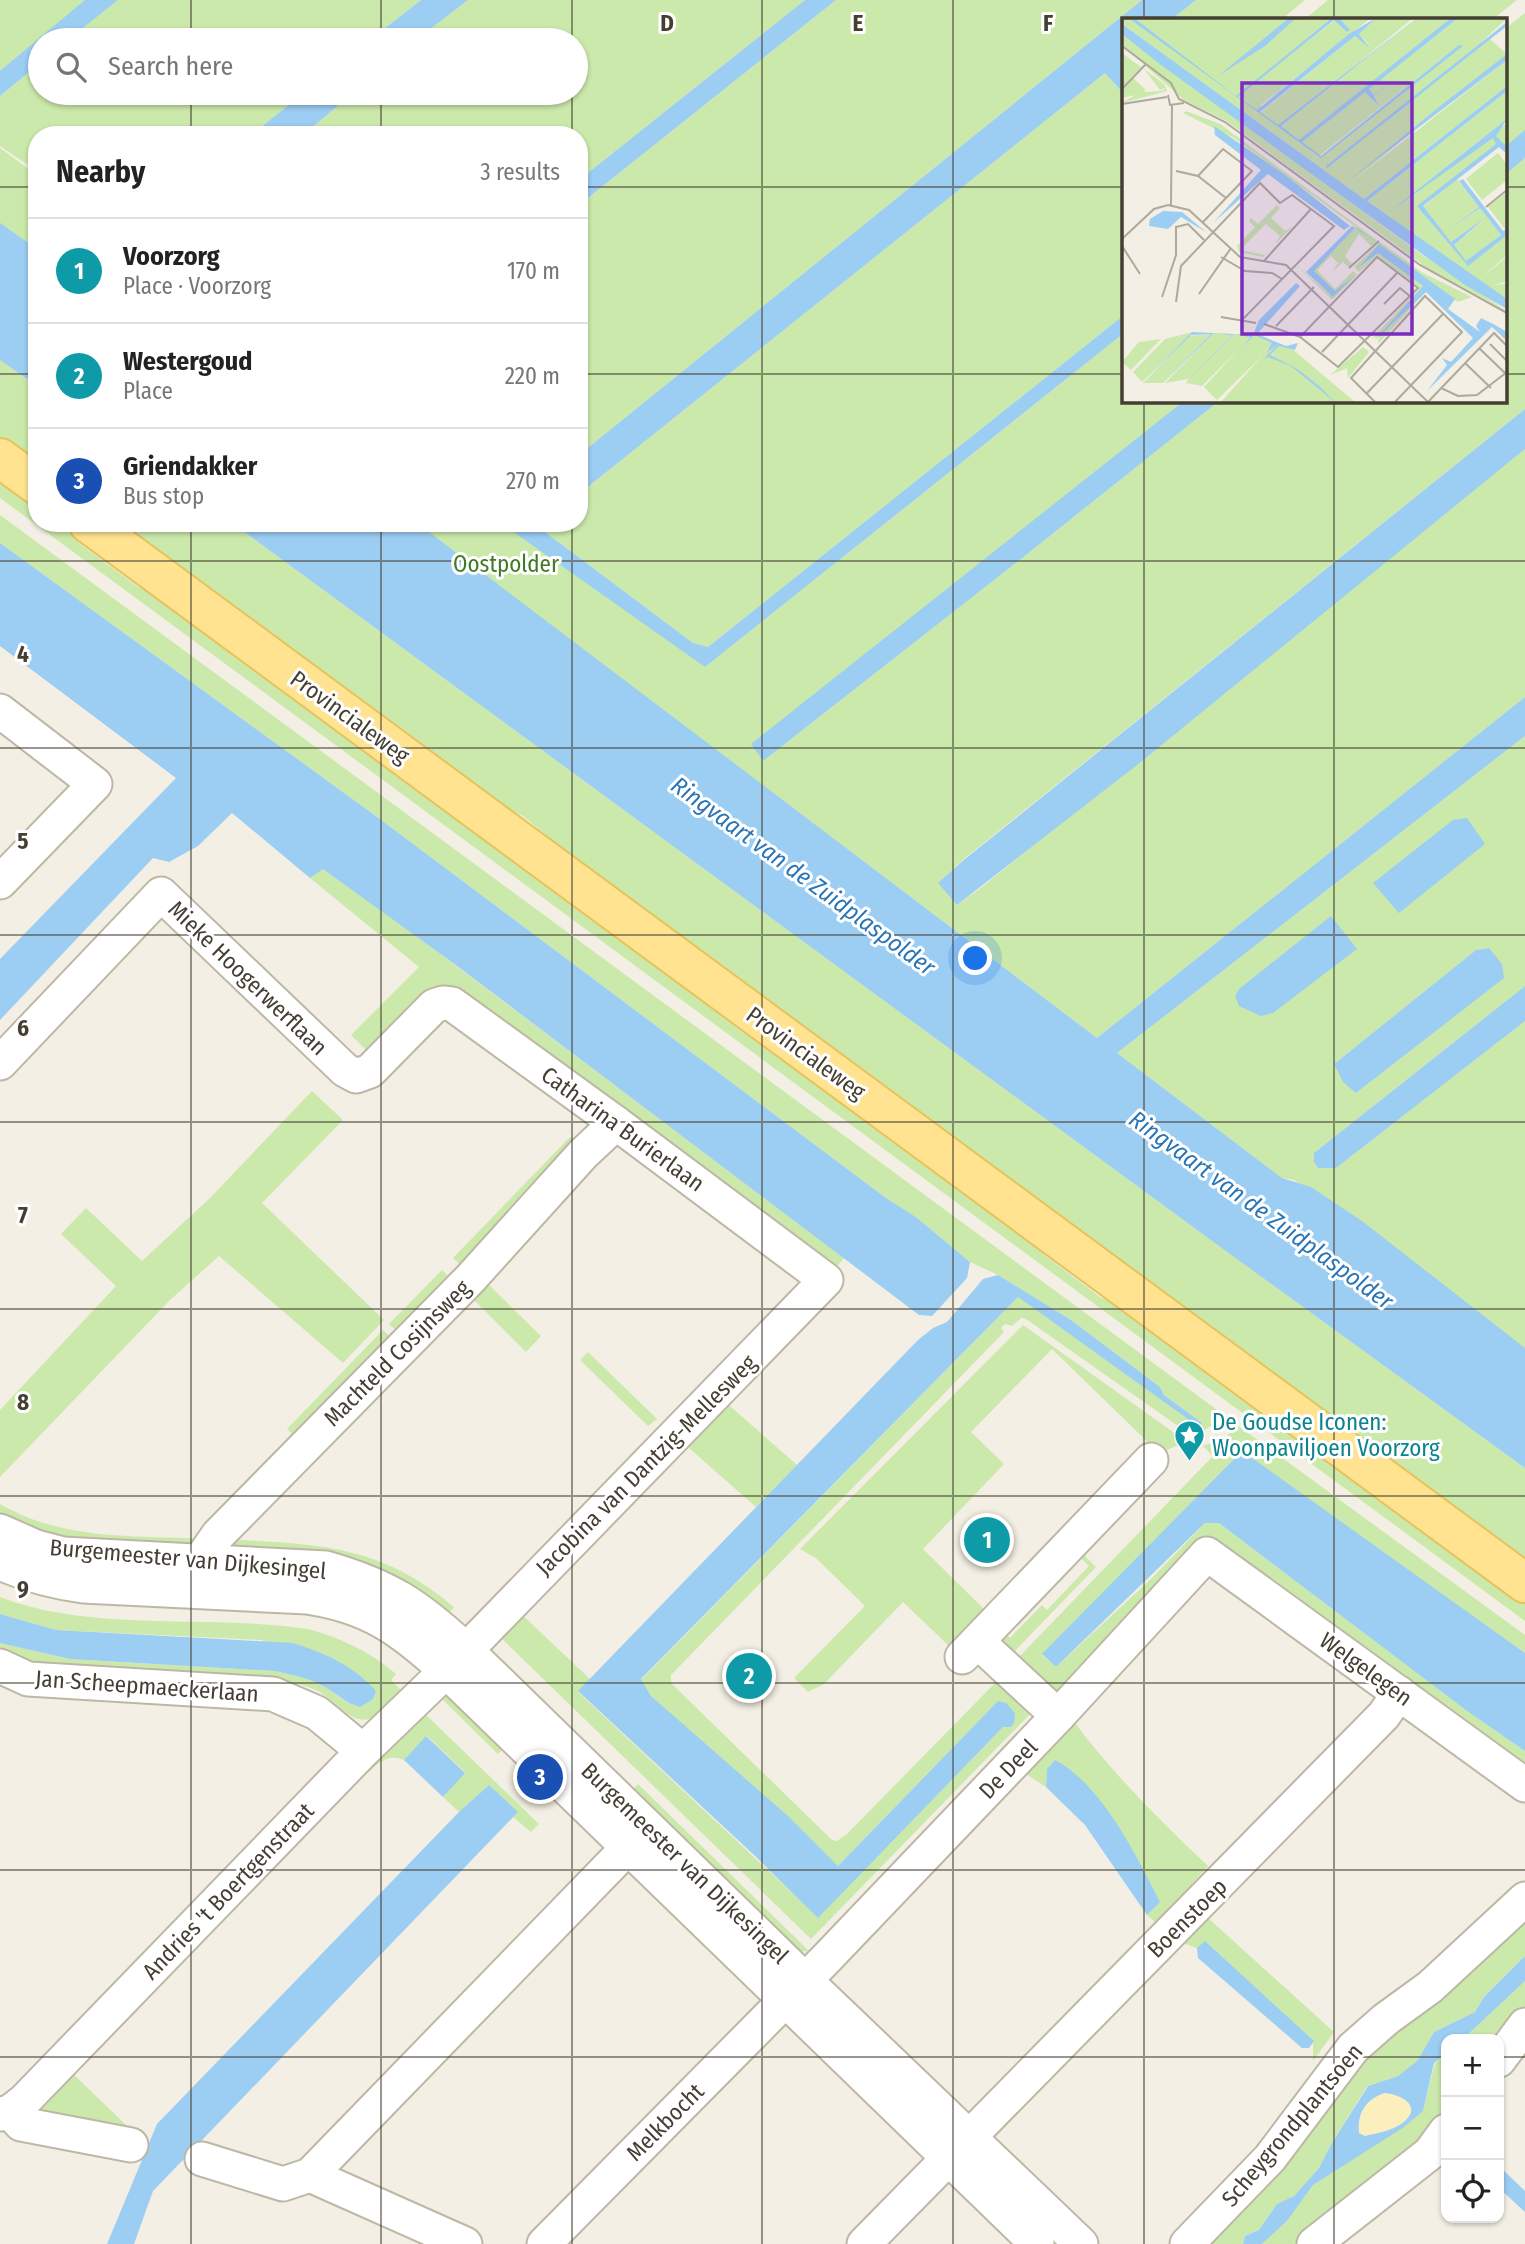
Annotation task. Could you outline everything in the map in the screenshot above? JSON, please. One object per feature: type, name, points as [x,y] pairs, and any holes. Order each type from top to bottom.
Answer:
[{"type":"main road","points":[[0,458],[28,478]]},
{"type":"main road","name":"Provincialeweg","points":[[100,532],[1525,1583]]},
{"type":"street","points":[[0,711],[95,784],[0,882]]},
{"type":"street","name":"Mieke Hoogerwerflaan","points":[[0,1063],[161,894],[345,1070],[351,1087],[417,1024]]},
{"type":"street","name":"Catharina Burierlaan","points":[[417,1024],[434,1006],[452,1004],[617,1123],[826,1280]]},
{"type":"street","name":"Machteld Cosijnsweg","points":[[199,1576],[218,1535],[237,1514],[470,1279],[583,1154],[617,1123]]},
{"type":"street","name":"Jacobina van Dantzig-Mellesweg","points":[[456,1660],[826,1280]]},
{"type":"street","points":[[1058,1716],[970,1650],[1151,1460]]},
{"type":"street","name":"Burgemeester van Dijkesingel","points":[[0,1531],[36,1547],[63,1554],[334,1601],[377,1618],[456,1660],[959,2149],[1081,2244]]},
{"type":"street","name":"Welgelegen","points":[[1207,1553],[1525,1785]]},
{"type":"street","name":"De Deel","points":[[795,1990],[1058,1716],[1207,1553]]},
{"type":"street","name":"Burgemeester van Dijkesingel","points":[[0,1563],[55,1582],[83,1586],[199,1576]]},
{"type":"street","name":"Andries 't Boertgenstraat","points":[[5,2113],[24,2101],[363,1751],[456,1660]]},
{"type":"street","name":"Jan Scheepmaeckerlaan","points":[[0,1666],[28,1679],[273,1694],[317,1713],[363,1751]]},
{"type":"street","name":"Boenstoep","points":[[864,2244],[1384,1715],[1399,1693]]},
{"type":"street","points":[[202,2159],[283,2184],[310,2175],[639,1837]]},
{"type":"street","name":"Scheygrondplantsoen","points":[[1187,2244],[1269,2158],[1353,2048],[1386,2019],[1430,1987],[1525,1899]]},
{"type":"street","name":"Melkbocht","points":[[544,2244],[795,1990]]},
{"type":"street","points":[[1504,2053],[1525,2025]]},
{"type":"street","points":[[5,2113],[21,2123],[131,2145]]},
{"type":"street","points":[[1314,2244],[1430,2153],[1441,2138]]},
{"type":"street","name":"Burgemeester van Dijkesingel","points":[[959,2149],[1037,2244]]},
{"type":"street","points":[[310,2175],[464,2244]]},
{"type":"green space","points":[[0,0],[108,0],[60,28],[28,28],[28,55],[0,89]]},
{"type":"green space","points":[[118,0],[421,0],[385,28],[83,28]]},
{"type":"green space","points":[[468,0],[805,0],[588,173],[588,126],[314,126],[339,105],[588,105],[588,28],[432,28]]},
{"type":"green space","points":[[836,0],[1142,0],[588,448],[588,198]]},
{"type":"green space","points":[[1196,0],[1305,0],[1283,18],[1173,18]]},
{"type":"green space","points":[[1328,0],[1517,0],[1494,18],[1306,18]]},
{"type":"green space","points":[[1525,13],[1525,149],[1508,162],[1508,26]]},
{"type":"green space","points":[[28,73],[28,105],[289,105],[262,126],[28,126],[28,165],[0,146],[0,96]]},
{"type":"green space","points":[[1105,73],[1122,92],[1122,317],[708,647],[693,643],[545,532],[588,532],[588,487]]},
{"type":"green space","points":[[0,148],[28,168],[28,267],[0,247]]},
{"type":"green space","name":"Oostpolder","points":[[1525,158],[1525,409],[965,858],[939,883],[957,905],[978,890],[1525,449],[1525,697],[1097,1038],[744,771],[396,532],[528,532],[705,667],[1122,335],[1122,402],[1208,402],[763,761],[1218,402],[1508,402],[1508,172]]},
{"type":"green space","points":[[0,360],[28,380],[28,463],[0,443]]},
{"type":"green space","points":[[0,475],[28,495],[28,519],[0,498]]},
{"type":"green space","points":[[0,515],[1224,1415],[1195,1438],[1026,1319],[1021,1318],[1012,1326],[1005,1324],[1001,1328],[1004,1332],[671,1675],[671,1683],[832,1840],[837,1841],[847,1834],[998,1680],[1031,1713],[811,1939],[495,1632],[517,1610],[590,1679],[578,1692],[818,1917],[1003,1727],[1011,1727],[998,1701],[838,1866],[651,1696],[641,1680],[1018,1297],[1199,1426],[1202,1423],[1164,1395],[1160,1387],[1071,1320],[998,1275],[970,1262],[916,1217],[886,1198],[373,814],[0,543]]},
{"type":"green space","points":[[46,532],[68,532],[138,587],[173,602],[1003,1213],[1043,1254],[1100,1297],[1143,1318],[1525,1600],[1525,1621]]},
{"type":"green space","points":[[121,532],[244,532],[1525,1468],[1525,1564],[605,890],[572,856],[523,816],[478,796]]},
{"type":"green space","points":[[1525,736],[1525,986],[1314,1153],[1314,1161],[1318,1168],[1336,1168],[1525,1021],[1525,1353],[1294,1180],[1282,1178],[1117,1053]],"holes":[[[1331,917],[1356,949],[1240,988]],[[1489,948],[1503,978],[1356,1093],[1335,1063],[1476,950]]]},
{"type":"green space","points":[[323,868],[844,1258],[831,1274],[442,984],[371,1055],[351,1035],[419,967],[310,878]]},
{"type":"green space","points":[[312,1091],[343,1120],[262,1203],[384,1320],[343,1363],[219,1256],[170,1300],[0,1477],[0,1410],[116,1286],[61,1234],[86,1208],[142,1261],[210,1198]]},
{"type":"green space","points":[[570,1137],[584,1148],[466,1270],[453,1258]]},
{"type":"green space","points":[[442,1270],[454,1282],[402,1336],[389,1324]]},
{"type":"green space","points":[[489,1285],[541,1336],[526,1352],[474,1300]]},
{"type":"green space","points":[[1023,1325],[1187,1442],[1159,1453],[1052,1349],[971,1432],[1004,1464],[923,1549],[989,1614],[950,1647],[903,1602],[824,1684],[808,1692],[794,1678],[865,1606],[816,1558],[800,1549]]},
{"type":"green space","points":[[383,1330],[396,1342],[300,1441],[287,1429]]},
{"type":"green space","points":[[588,1352],[657,1419],[648,1426],[580,1360]]},
{"type":"green space","points":[[722,1399],[797,1465],[756,1507],[681,1441]]},
{"type":"green space","points":[[1237,1425],[1525,1635],[1525,1653],[1231,1444],[1227,1448],[1237,1456],[1042,1655],[1056,1667],[1151,1579],[1205,1523],[1219,1523],[1467,1711],[1525,1751],[1525,1775],[1209,1544],[1060,1694],[1048,1692],[1015,1661],[1213,1456],[1203,1446],[1226,1437]]},
{"type":"green space","points":[[0,1504],[49,1525],[74,1530],[125,1536],[205,1539],[198,1545],[80,1540],[19,1522],[0,1513]]},
{"type":"green space","points":[[222,1539],[287,1543],[345,1551],[399,1570],[454,1607],[450,1612],[395,1575],[365,1563],[333,1555],[223,1556]]},
{"type":"green space","points":[[1080,1551],[1096,1567],[1010,1656],[1000,1638],[1002,1630],[1010,1638],[1042,1605],[1047,1610],[1089,1566],[1076,1553]]},
{"type":"green space","points":[[0,1597],[73,1615],[308,1629],[343,1641],[376,1659],[396,1674],[391,1680],[401,1690],[378,1714],[362,1720],[349,1714],[318,1691],[275,1679],[60,1669],[0,1654],[0,1643],[70,1659],[275,1671],[313,1681],[350,1704],[360,1707],[262,1640],[56,1630],[0,1614]]},
{"type":"green space","points":[[444,1693],[509,1741],[498,1754],[438,1695]]},
{"type":"green space","points":[[424,1713],[539,1824],[531,1832],[513,1817],[517,1813],[489,1785],[459,1812],[443,1797],[465,1772],[427,1736],[404,1760],[386,1759],[362,1778],[357,1773],[381,1749],[386,1752]]},
{"type":"green space","points":[[1075,1723],[1138,1798],[1208,1866],[1156,1923],[1147,1915],[1160,1902],[1055,1760],[1047,1769],[1046,1787],[1026,1774]]},
{"type":"green space","points":[[638,1784],[809,1951],[791,1952],[627,1796]]},
{"type":"green space","points":[[1525,1907],[1525,1956],[1484,1997],[1475,2012],[1434,2032],[1418,2060],[1398,2076],[1367,2086],[1319,2168],[1294,2196],[1277,2204],[1259,2230],[1245,2236],[1243,2244],[1203,2244],[1358,2050]]},
{"type":"green space","points":[[1208,1918],[1334,2032],[1313,2061],[1313,2041],[1206,1942],[1197,1948],[1183,1943]]},
{"type":"green space","points":[[1525,1981],[1525,2018],[1504,2035],[1468,2034]]},
{"type":"green space","points":[[1441,2058],[1441,2126],[1307,2244],[1262,2244],[1287,2221],[1313,2185],[1423,2111],[1435,2063]]},
{"type":"green space","points":[[68,2069],[130,2129],[28,2110]]},
{"type":"sand","points":[[1386,2093],[1396,2095],[1410,2105],[1410,2114],[1406,2120],[1387,2131],[1365,2136],[1358,2133],[1364,2107]]},
{"type":"water","points":[[85,0],[118,0],[83,28],[51,28]]},
{"type":"water","points":[[421,0],[468,0],[432,28],[385,28]]},
{"type":"water","points":[[805,0],[836,0],[588,198],[588,173]]},
{"type":"water","points":[[1142,0],[1196,0],[1173,18],[1122,18],[1122,92],[1105,73],[588,487],[588,448]]},
{"type":"water","points":[[28,48],[28,73],[0,96],[0,71]]},
{"type":"water","points":[[289,105],[339,105],[314,126],[262,126]]},
{"type":"water","points":[[1525,130],[1525,158],[1508,172],[1508,144]]},
{"type":"water","points":[[0,223],[28,243],[28,380],[0,360]]},
{"type":"water","points":[[1122,317],[1122,335],[705,667],[514,532],[545,532],[693,643],[708,647]]},
{"type":"water","points":[[1183,402],[1218,402],[763,761],[751,744]]},
{"type":"water","points":[[1525,409],[1525,449],[1137,765],[957,905],[938,883],[965,859]]},
{"type":"water","name":"Ringvaart van de Zuidplaspolder","points":[[244,532],[429,532],[1097,1038],[1525,697],[1525,736],[1117,1053],[1282,1178],[1311,1187],[1362,1221],[1525,1348],[1525,1468]]},
{"type":"water","points":[[0,543],[373,814],[886,1198],[916,1217],[970,1262],[967,1278],[932,1316],[919,1315],[453,963],[323,869],[310,878],[232,813],[198,846],[169,862],[153,858],[0,1020],[0,959],[176,778],[0,646]]},
{"type":"water","points":[[1467,818],[1485,844],[1399,913],[1373,883],[1453,820]]},
{"type":"water","points":[[1331,916],[1357,949],[1273,1013],[1261,1016],[1239,1006],[1235,996],[1240,988]]},
{"type":"water","points":[[1489,948],[1502,964],[1504,978],[1356,1093],[1343,1082],[1334,1064],[1476,950]]},
{"type":"water","points":[[1525,986],[1525,1021],[1336,1168],[1318,1168],[1314,1162],[1314,1153]]},
{"type":"water","points":[[998,1275],[1071,1320],[1160,1387],[1164,1395],[1202,1423],[1199,1427],[1018,1297],[641,1679],[651,1696],[789,1817],[838,1866],[998,1701],[1006,1703],[1015,1713],[1011,1727],[1003,1727],[818,1918],[578,1691],[918,1340],[933,1328],[947,1322],[983,1279]]},
{"type":"water","points":[[1231,1443],[1525,1653],[1525,1751],[1467,1711],[1219,1523],[1205,1523],[1056,1667],[1042,1654],[1237,1456],[1227,1447]]},
{"type":"water","points":[[0,1614],[56,1630],[293,1643],[338,1661],[358,1674],[376,1691],[373,1699],[360,1707],[350,1704],[313,1681],[275,1671],[70,1659],[0,1643]]},
{"type":"water","points":[[426,1736],[465,1773],[443,1797],[404,1760]]},
{"type":"water","points":[[1055,1760],[1088,1786],[1129,1843],[1160,1902],[1147,1915],[1085,1825],[1046,1787],[1047,1769]]},
{"type":"water","points":[[489,1785],[518,1812],[153,2191],[134,2244],[107,2244],[157,2124],[459,1812]]},
{"type":"water","points":[[1205,1941],[1314,2041],[1309,2048],[1302,2048],[1198,1958],[1197,1948]]},
{"type":"water","points":[[1525,1956],[1525,1981],[1468,2034],[1441,2034],[1441,2057],[1434,2063],[1423,2111],[1404,2127],[1313,2185],[1287,2221],[1262,2244],[1243,2244],[1245,2236],[1259,2230],[1277,2204],[1294,2196],[1319,2168],[1368,2086],[1398,2076],[1418,2060],[1434,2032],[1475,2012],[1484,1997]],"holes":[[[1385,2093],[1402,2098],[1411,2109],[1406,2120],[1381,2132],[1365,2136],[1359,2133],[1361,2113],[1368,2103]]]},
{"type":"water","points":[[1504,2171],[1525,2191],[1525,2212],[1504,2193]]},
{"type":"place","name":"De Goudse Iconen: Woonpaviljoen Voorzorg","points":[[1189,1462]]},
{"type":"place","name":"Voorzorg","points":[[987,1540]]},
{"type":"place","name":"Westergoud","points":[[749,1676]]},
{"type":"place","name":"Griendakker","points":[[540,1777]]}]
